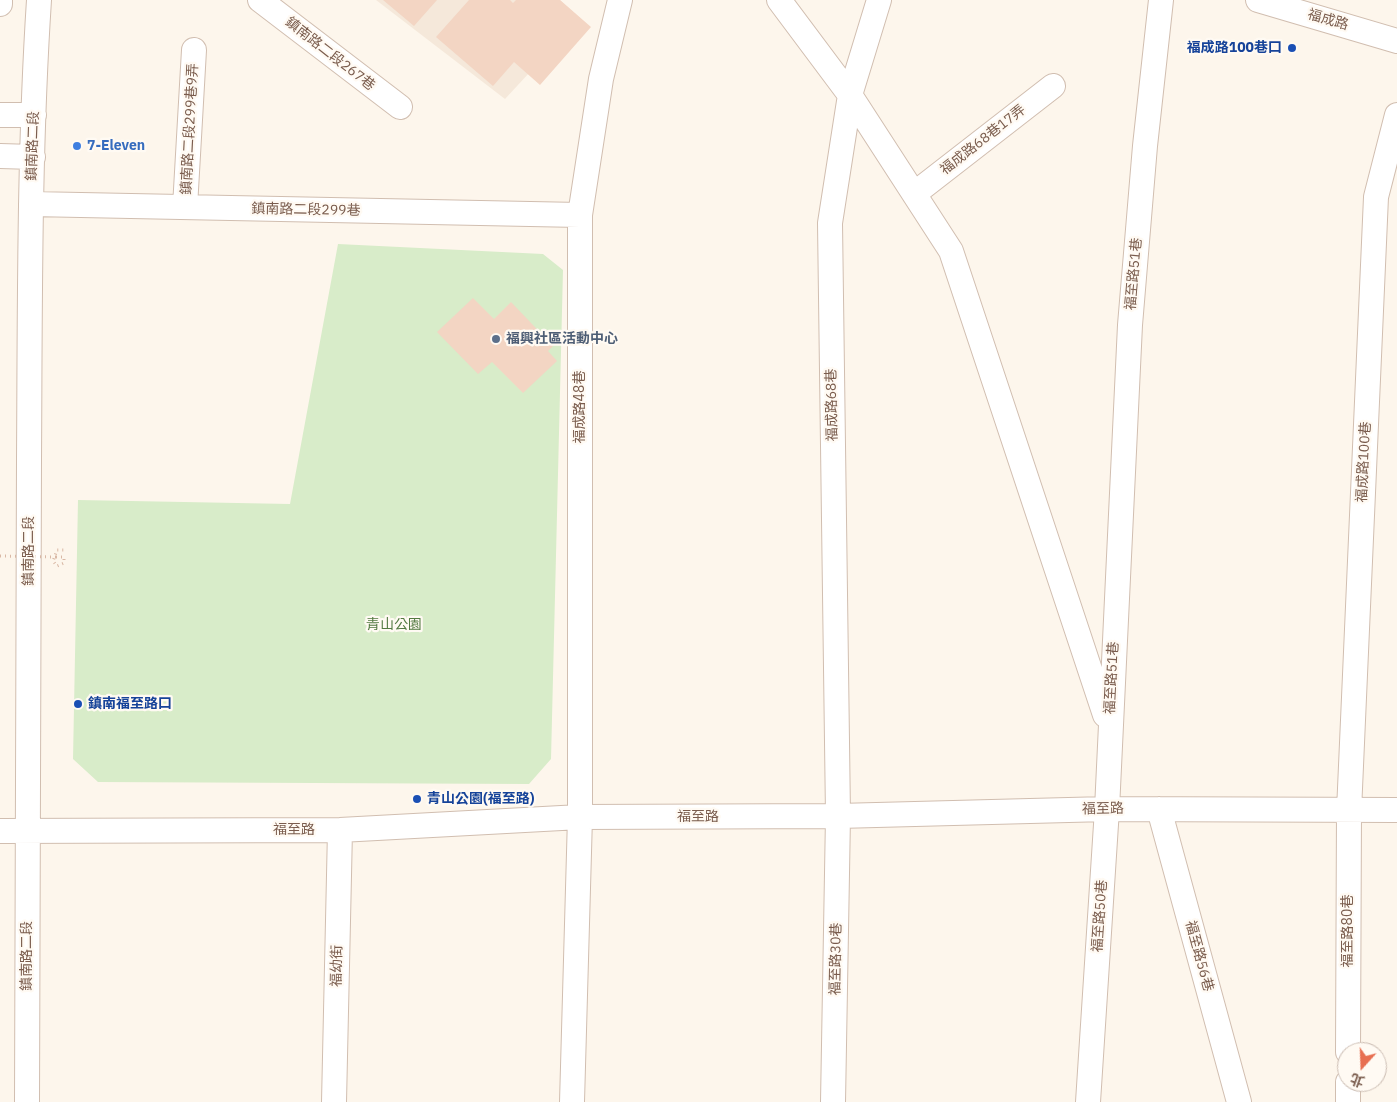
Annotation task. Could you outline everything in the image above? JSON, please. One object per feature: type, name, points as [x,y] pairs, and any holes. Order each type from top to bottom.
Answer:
[{"type":"street","name":"鎮南路二段","points":[[27,1102],[31,204],[35,61],[39,0]]},
{"type":"street","name":"鎮南路二段267巷","points":[[260,0],[400,107]]},
{"type":"street","name":"福成路48巷","points":[[580,817],[580,215],[601,79],[620,0]]},
{"type":"street","name":"福至路51巷","points":[[779,0],[850,95],[951,251],[1109,729]]},
{"type":"street","name":"福成路68巷","points":[[838,816],[830,223],[850,95],[879,0]]},
{"type":"street","name":"福至路51巷","points":[[1109,729],[1130,325],[1145,146],[1161,0]]},
{"type":"street","name":"福成路","points":[[1258,0],[1397,40]]},
{"type":"street","name":"鎮南路二段299巷9弄","points":[[185,207],[194,50]]},
{"type":"street","name":"福成路68巷17弄","points":[[914,194],[1053,86]]},
{"type":"street","points":[[0,115],[34,115]]},
{"type":"street","name":"福成路100巷","points":[[1348,811],[1376,197],[1397,115]]},
{"type":"street","points":[[0,156],[33,157]]},
{"type":"street","name":"鎮南路二段299巷","points":[[31,204],[580,215]]},
{"type":"street","name":"福至路50巷","points":[[1088,1102],[1107,809],[1109,729]]},
{"type":"street","name":"福至路","points":[[0,830],[340,830],[580,817],[838,816],[1107,809],[1397,810]]},
{"type":"street","name":"福至路56巷","points":[[1159,809],[1239,1102]]},
{"type":"street","name":"福至路80巷","points":[[1348,811],[1348,1042]]},
{"type":"street","name":"福至路30巷","points":[[833,1102],[838,816]]},
{"type":"street","points":[[572,1102],[580,817]]},
{"type":"street","name":"福幼街","points":[[334,1102],[340,830]]},
{"type":"path","points":[[0,556],[56,557],[64,557],[64,563],[57,566],[53,562],[57,550],[66,550]]},
{"type":"shaded area","points":[[376,0],[560,0],[580,18],[505,99]]},
{"type":"green space","name":"青山公園","points":[[338,244],[543,254],[563,270],[551,759],[529,784],[98,782],[73,759],[78,500],[290,504]]},
{"type":"building","points":[[383,0],[437,0],[414,26]]},
{"type":"building","points":[[469,0],[510,0],[513,3],[516,0],[560,0],[591,27],[540,85],[514,62],[493,86],[436,37]]},
{"type":"building","name":"福興社區活動中心","points":[[473,298],[494,319],[511,302],[553,346],[548,351],[557,361],[523,393],[492,362],[478,374],[437,332]]},
{"type":"place","name":"福成路100巷口","points":[[1292,48]]},
{"type":"place","name":"7-Eleven","points":[[77,146]]},
{"type":"place","name":"福興社區活動中心","points":[[496,339]]},
{"type":"place","name":"鎮南福至路口","points":[[78,704]]},
{"type":"place","name":"青山公園(福至路)","points":[[417,799]]}]
